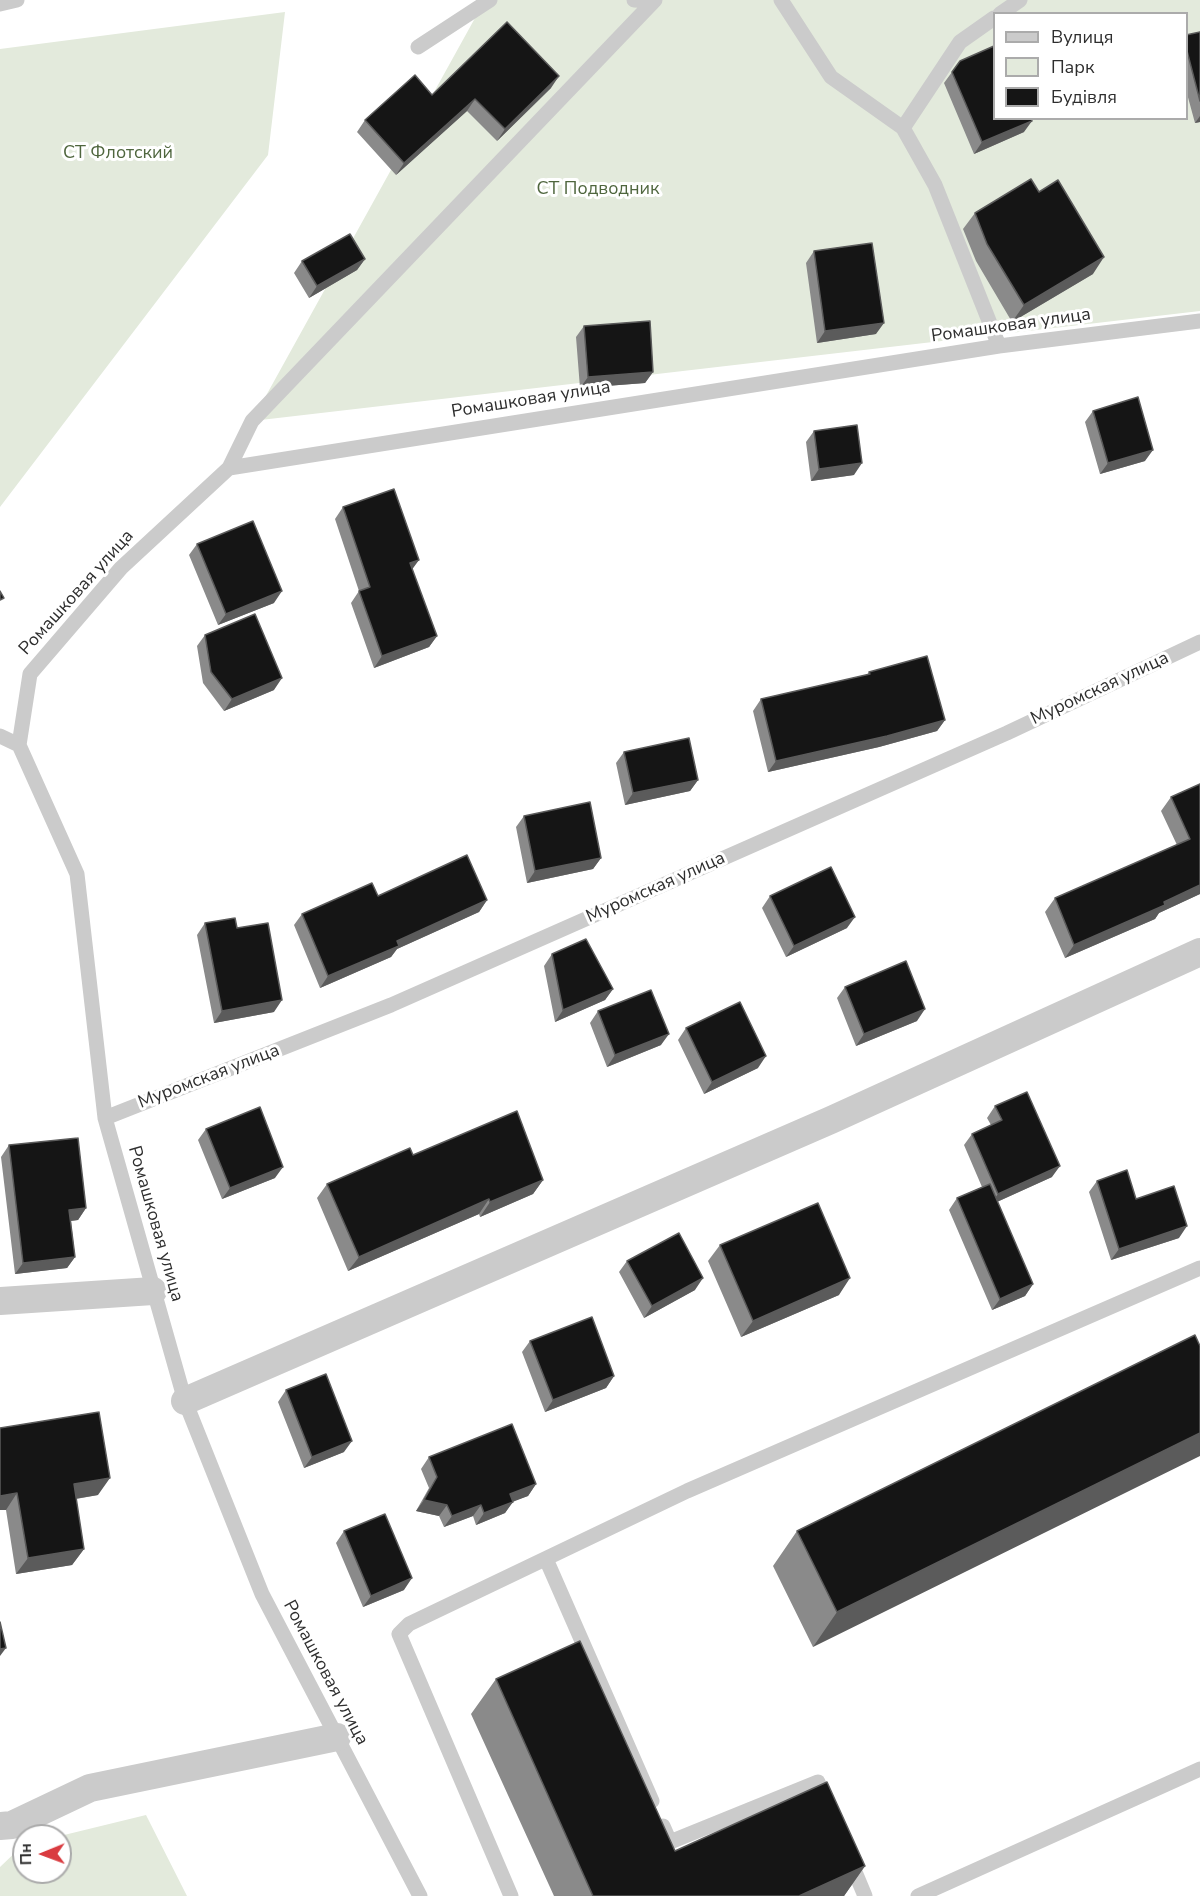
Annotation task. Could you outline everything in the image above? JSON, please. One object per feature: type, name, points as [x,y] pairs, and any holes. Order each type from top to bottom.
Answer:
[{"type":"street","points":[[185,1401],[831,1120],[1200,952]]},
{"type":"street","points":[[0,1301],[153,1291]]},
{"type":"street","points":[[0,1826],[12,1825],[90,1788],[337,1737]]},
{"type":"lane","points":[[0,4],[17,0]]},
{"type":"lane","points":[[418,47],[490,0]]},
{"type":"lane","points":[[634,0],[654,1]]},
{"type":"lane","points":[[781,0],[831,77],[903,128],[935,184],[999,346]]},
{"type":"lane","points":[[1003,12],[1020,0]]},
{"type":"lane","points":[[229,468],[252,421],[654,1]]},
{"type":"lane","points":[[903,128],[960,42],[993,19]]},
{"type":"lane","name":"Ромашковая улица","points":[[420,1896],[262,1594],[185,1401],[105,1118],[77,874],[19,745],[30,674],[121,568],[229,468],[999,346],[1200,321]]},
{"type":"lane","name":"Муромская улица","points":[[105,1118],[391,1005],[1007,733],[1200,642]]},
{"type":"lane","points":[[0,736],[19,745]]},
{"type":"lane","points":[[511,1896],[399,1634],[409,1624],[687,1491],[1200,1268]]},
{"type":"lane","points":[[546,1559],[670,1842],[818,1782],[831,1813]]},
{"type":"lane","points":[[918,1896],[1200,1769]]},
{"type":"lane","points":[[844,1844],[865,1896]]},
{"type":"green space","name":"СТ Подводник","points":[[485,0],[1200,0],[1200,311],[252,421]]},
{"type":"green space","name":"СТ Флотский","points":[[285,12],[268,155],[0,507],[0,49]]},
{"type":"green space","points":[[146,1815],[187,1896],[0,1896],[0,1867],[12,1856],[12,1884],[72,1884],[72,1833]]},
{"type":"building","points":[[507,22],[559,76],[505,129],[475,99],[404,163],[365,120],[415,75],[432,95]]},
{"type":"building","points":[[1200,32],[1200,101],[1188,55],[1188,35]]},
{"type":"building","points":[[993,46],[993,120],[1032,121],[982,142],[952,72],[960,61]]},
{"type":"building","points":[[1031,179],[1039,192],[1058,180],[1104,257],[1024,305],[987,244],[975,213]]},
{"type":"building","points":[[350,234],[365,259],[317,286],[302,261]]},
{"type":"building","points":[[872,243],[884,323],[825,331],[814,251]]},
{"type":"building","points":[[650,321],[653,372],[588,377],[584,326]]},
{"type":"building","points":[[1138,397],[1153,450],[1108,463],[1093,411]]},
{"type":"building","points":[[857,425],[862,463],[819,469],[814,431]]},
{"type":"building","points":[[394,489],[419,560],[410,563],[437,636],[382,656],[359,591],[370,587],[343,507]]},
{"type":"building","points":[[253,521],[282,591],[226,614],[197,544]]},
{"type":"building","points":[[255,614],[282,678],[232,699],[211,672],[205,635]]},
{"type":"building","points":[[927,656],[945,720],[887,736],[776,761],[761,699],[870,674],[869,672]]},
{"type":"building","points":[[689,738],[698,780],[633,793],[624,752]]},
{"type":"building","points":[[1200,784],[1200,885],[1164,902],[1165,905],[1074,945],[1055,898],[1190,839],[1171,797]]},
{"type":"building","points":[[590,802],[601,858],[535,871],[524,816]]},
{"type":"building","points":[[467,855],[487,900],[397,941],[399,946],[328,976],[302,914],[372,883],[378,896]]},
{"type":"building","points":[[831,867],[855,917],[794,946],[770,896]]},
{"type":"building","points":[[235,918],[237,928],[268,923],[282,1000],[222,1011],[205,923]]},
{"type":"building","points":[[586,939],[613,989],[563,1010],[552,954]]},
{"type":"building","points":[[906,961],[925,1009],[864,1034],[845,987]]},
{"type":"building","points":[[651,990],[669,1034],[615,1055],[598,1011]]},
{"type":"building","points":[[740,1002],[766,1056],[712,1082],[686,1028]]},
{"type":"building","points":[[1027,1092],[1060,1166],[998,1194],[972,1134],[1002,1120],[995,1106]]},
{"type":"building","points":[[260,1107],[283,1167],[230,1188],[206,1129]]},
{"type":"building","points":[[517,1111],[543,1180],[490,1202],[489,1199],[359,1257],[327,1184],[410,1148],[413,1155]]},
{"type":"building","points":[[78,1138],[86,1208],[69,1210],[75,1257],[23,1263],[9,1145]]},
{"type":"building","points":[[1127,1170],[1136,1199],[1174,1186],[1187,1226],[1119,1249],[1097,1181]]},
{"type":"building","points":[[990,1184],[1033,1284],[1000,1299],[957,1198]]},
{"type":"building","points":[[818,1203],[850,1278],[753,1321],[720,1245]]},
{"type":"building","points":[[679,1233],[703,1278],[652,1306],[627,1261]]},
{"type":"building","points":[[592,1317],[614,1376],[553,1400],[530,1341]]},
{"type":"building","points":[[1195,1335],[1200,1346],[1200,1433],[837,1612],[797,1531]]},
{"type":"building","points":[[326,1374],[352,1441],[312,1457],[286,1390]]},
{"type":"building","points":[[99,1412],[110,1478],[74,1484],[84,1549],[28,1558],[17,1493],[0,1496],[0,1428]]},
{"type":"building","points":[[512,1424],[536,1484],[510,1494],[513,1502],[484,1513],[481,1505],[452,1516],[447,1505],[424,1500],[437,1477],[429,1457]]},
{"type":"building","points":[[385,1514],[412,1578],[371,1596],[344,1531]]},
{"type":"building","points":[[0,1622],[6,1648],[0,1649]]},
{"type":"building","points":[[580,1641],[675,1851],[827,1782],[865,1866],[799,1896],[593,1896],[496,1679]]}]
